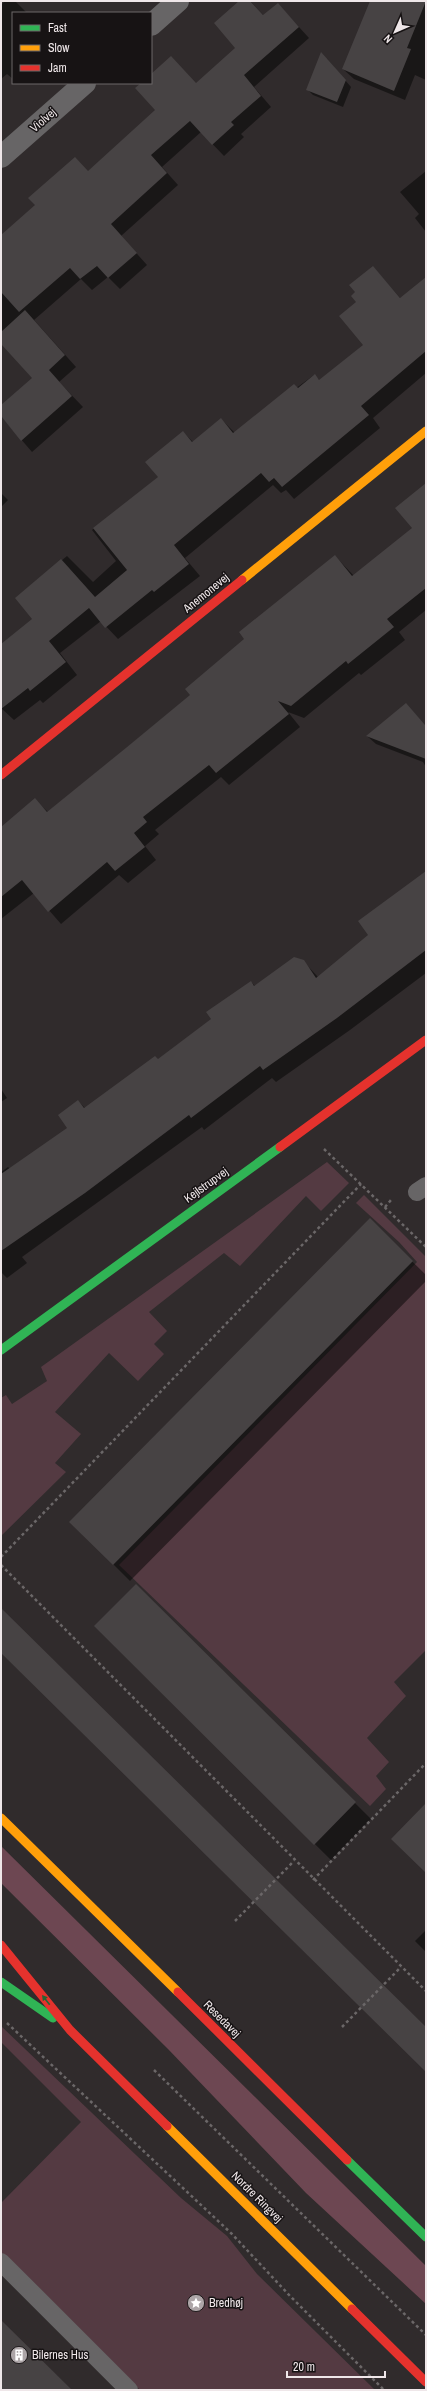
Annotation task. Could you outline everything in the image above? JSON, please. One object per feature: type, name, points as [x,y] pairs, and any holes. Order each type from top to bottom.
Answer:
[{"type":"street","points":[[152,24],[178,1]]},
{"type":"street","name":"Violvej","points":[[1,157],[84,84]]},
{"type":"street","name":"Anemonevej","points":[[1,775],[426,431]]},
{"type":"street","name":"Kejlstrupvej","points":[[1,1350],[426,1040]]},
{"type":"street","name":"Resedavej","points":[[1,1818],[426,2237]]},
{"type":"street","name":"Nordre Ringvej","points":[[1,1945],[70,2030],[426,2382]]},
{"type":"street","name":"Nordre Ringvej","points":[[1,1982],[70,2030]]},
{"type":"lane","points":[[1,2262],[129,2390]]},
{"type":"path","points":[[304,1129],[426,1247]]},
{"type":"path","points":[[1,1556],[361,1184]]},
{"type":"path","points":[[1,1565],[294,1861],[426,1991]]},
{"type":"path","points":[[313,1880],[426,1763]]},
{"type":"path","points":[[235,1921],[294,1861]]},
{"type":"path","points":[[342,2027],[401,1967]]},
{"type":"path","points":[[1,2017],[232,2234],[290,2296],[384,2390]]},
{"type":"path","points":[[148,2064],[426,2335]]},
{"type":"shaded area","points":[[327,1162],[349,1183],[321,1211],[306,1196],[240,1266],[224,1253],[149,1312],[167,1331],[154,1344],[164,1354],[138,1381],[109,1353],[55,1412],[81,1434],[55,1463],[66,1472],[1,1536],[1,1398],[6,1395],[12,1404],[47,1381],[41,1367]]},
{"type":"shaded area","points":[[364,1195],[426,1257],[426,1650],[394,1682],[406,1696],[367,1738],[389,1762],[376,1776],[386,1789],[370,1806],[119,1565],[417,1262],[399,1242],[356,1203]]},
{"type":"shaded area","points":[[1,1846],[426,2266],[426,2304],[306,2193],[168,2049],[1,1883]]},
{"type":"shaded area","points":[[1,2026],[181,2198],[227,2236],[257,2274],[375,2390],[140,2390],[1,2254],[1,2203],[81,2122],[1,2042]]},
{"type":"building","points":[[239,1],[250,1],[263,15],[278,3],[299,27],[244,75],[261,96],[231,122],[234,125],[212,145],[190,121],[151,155],[167,173],[111,224],[137,253],[108,278],[97,266],[80,279],[70,268],[19,312],[1,292],[1,235],[35,205],[28,198],[75,157],[88,171],[155,110],[135,88],[140,84],[152,84],[152,73],[171,56],[196,83],[235,48],[214,23]]},
{"type":"building","points":[[370,1],[426,1],[407,48],[411,49],[394,91],[342,69]]},
{"type":"building","points":[[321,52],[346,80],[337,102],[306,90]]},
{"type":"building","points":[[373,266],[400,298],[426,277],[426,351],[361,406],[369,415],[282,487],[274,478],[269,482],[261,473],[174,545],[189,564],[154,592],[152,590],[105,628],[89,608],[49,641],[66,662],[30,691],[28,688],[1,709],[1,644],[32,619],[15,598],[61,559],[95,597],[127,570],[93,528],[158,477],[145,462],[183,431],[192,442],[221,418],[233,433],[294,384],[298,388],[315,374],[319,380],[363,345],[339,316],[356,302],[351,296],[355,292],[349,285]]},
{"type":"building","points":[[25,310],[65,355],[49,370],[72,396],[21,441],[1,416],[1,405],[32,378],[1,344],[1,332]]},
{"type":"building","points":[[426,483],[426,588],[387,619],[394,627],[348,664],[346,661],[291,706],[278,701],[289,714],[216,773],[209,765],[143,817],[147,822],[134,833],[145,847],[115,871],[107,862],[48,912],[22,880],[1,897],[1,827],[35,798],[47,812],[127,747],[190,695],[185,689],[244,639],[239,632],[335,555],[352,576],[412,528],[395,508]]},
{"type":"building","points":[[406,703],[426,726],[426,759],[366,736]]},
{"type":"building","points":[[426,871],[426,950],[337,1018],[263,1070],[260,1066],[191,1118],[189,1115],[85,1193],[1,1251],[1,1174],[67,1128],[58,1115],[78,1100],[84,1108],[155,1056],[158,1059],[211,1019],[206,1012],[251,981],[254,986],[294,957],[304,960],[316,978],[368,935],[358,921]]},
{"type":"building","points":[[370,1218],[413,1261],[113,1565],[69,1522]]},
{"type":"building","points":[[136,1584],[356,1802],[314,1845],[94,1626]]},
{"type":"building","points":[[1,1608],[426,2027],[426,2072],[1,1653]]},
{"type":"building","points":[[426,1803],[426,1873],[391,1839]]},
{"type":"building","name":"Bilernes Hus","points":[[1,2320],[72,2390],[1,2390]]},
{"type":"traffic: fast","points":[[1,1350],[280,1147]]},
{"type":"traffic: fast","points":[[1,1982],[53,2018]]},
{"type":"traffic: fast","points":[[347,2160],[426,2237]]},
{"type":"traffic: slow","points":[[242,580],[426,431]]},
{"type":"traffic: slow","points":[[1,1818],[178,1992]]},
{"type":"traffic: slow","points":[[167,2126],[352,2309]]},
{"type":"traffic: jam","points":[[1,775],[242,580]]},
{"type":"traffic: jam","points":[[280,1147],[426,1040]]},
{"type":"traffic: jam","points":[[1,1945],[70,2030],[167,2126]]},
{"type":"traffic: jam","points":[[178,1992],[347,2160]]},
{"type":"traffic: jam","points":[[352,2309],[426,2382]]},
{"type":"place","name":"Bredhøj","points":[[196,2303]]},
{"type":"place","name":"Bilernes Hus","points":[[19,2355]]}]
